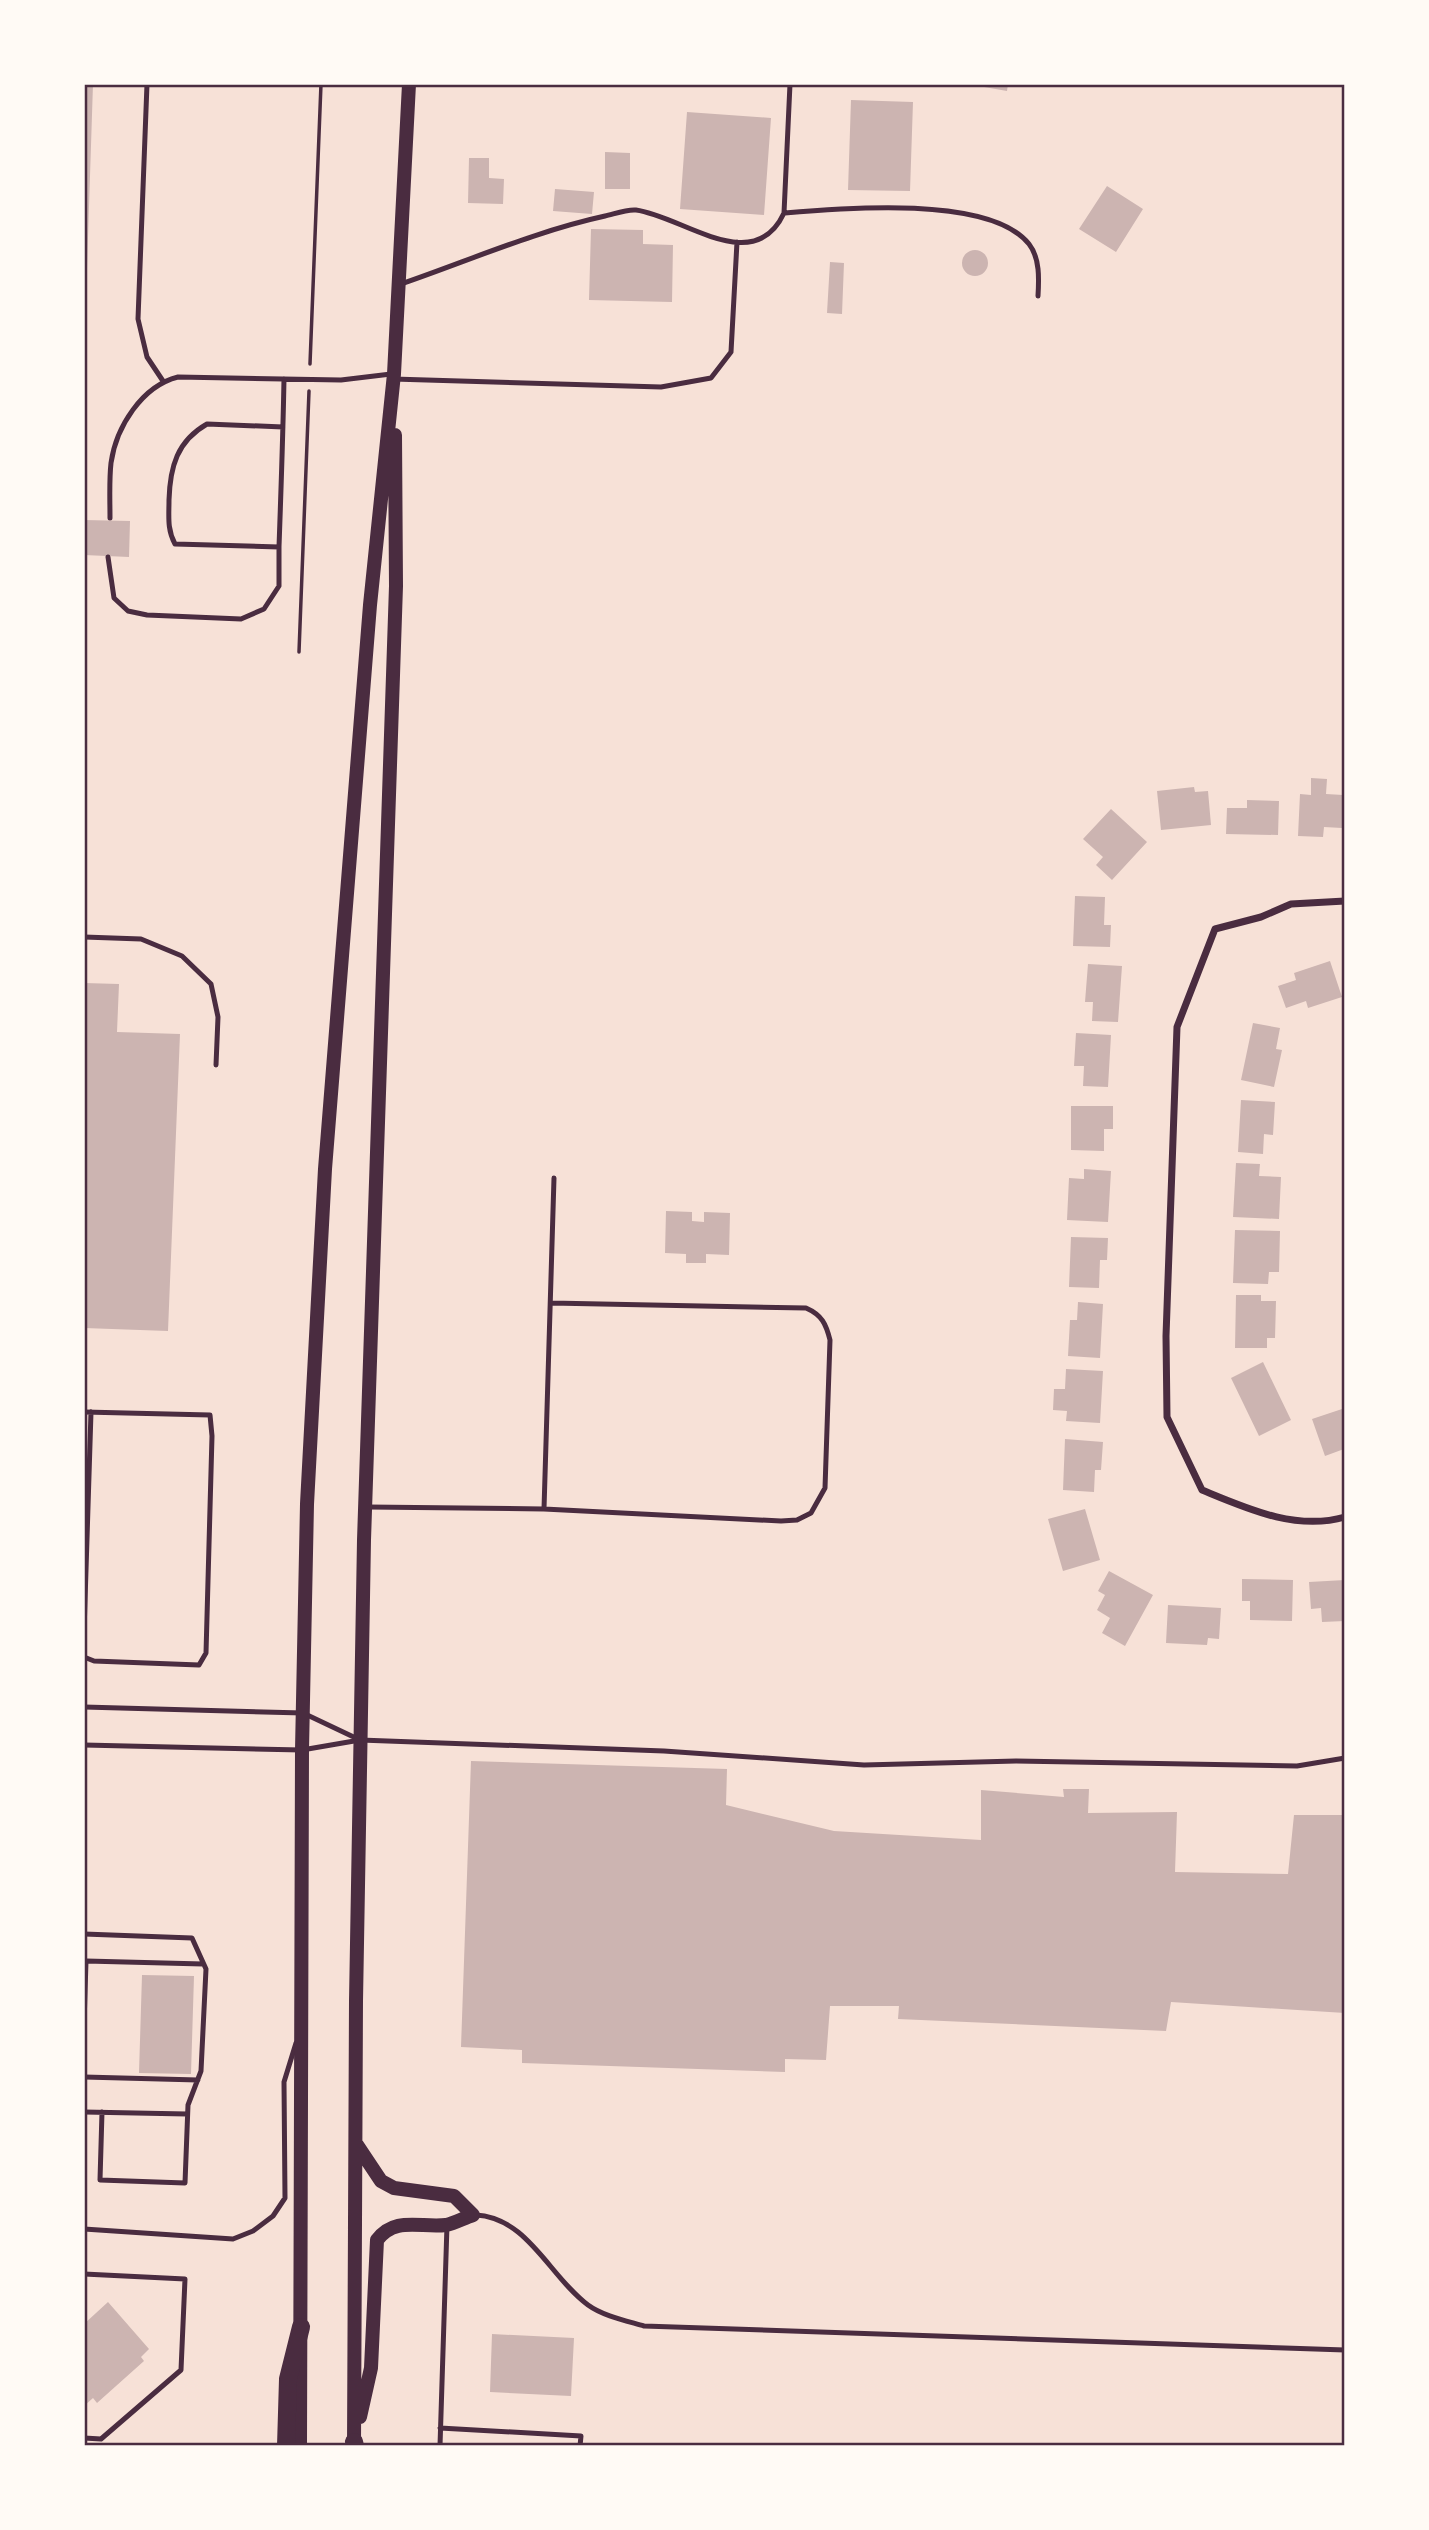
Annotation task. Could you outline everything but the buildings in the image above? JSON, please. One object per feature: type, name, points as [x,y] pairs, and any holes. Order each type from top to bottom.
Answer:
[{"type":"main road","points":[[355,2445],[360,1740],[365,1507],[396,600],[394,377],[409,84]]},
{"type":"main road","points":[[300,2446],[302,1750],[307,1504],[325,1169],[370,605],[394,377]]},
{"type":"main road","points":[[355,2445],[372,2368],[377,2239],[386,2228],[402,2224],[447,2225],[473,2214],[454,2196],[394,2188],[381,2181],[356,2144]]},
{"type":"main road","points":[[286,2446],[288,2379],[301,2327]]},
{"type":"street","points":[[1345,901],[1291,904],[1261,917],[1215,929],[1177,1027],[1166,1336],[1167,1417],[1202,1490],[1257,1513],[1321,1524],[1345,1517]]},
{"type":"lane","points":[[146,84],[138,318],[148,358],[163,381]]},
{"type":"lane","points":[[398,285],[578,222],[636,210],[694,232],[737,242],[762,240],[776,229],[784,213],[790,84]]},
{"type":"lane","points":[[784,213],[906,206],[998,222],[1031,245],[1039,271],[1038,296]]},
{"type":"lane","points":[[110,518],[111,462],[121,432],[136,405],[163,381],[178,377],[341,380],[394,377],[661,387],[711,378],[731,352],[737,242]]},
{"type":"lane","points":[[108,557],[114,598],[128,611],[147,615],[241,618],[264,609],[279,586],[284,379]]},
{"type":"lane","points":[[279,547],[175,544],[168,531],[173,462],[194,431],[207,424],[283,426]]},
{"type":"lane","points":[[84,937],[141,940],[181,956],[211,984],[218,1017],[216,1065]]},
{"type":"lane","points":[[544,1509],[554,1178]]},
{"type":"lane","points":[[365,1507],[544,1509],[780,1521],[797,1520],[811,1513],[825,1488],[827,1462],[830,1340],[826,1324],[818,1313],[799,1307],[551,1303]]},
{"type":"lane","points":[[84,1633],[87,1412],[210,1415],[212,1436],[206,1653],[199,1665],[94,1661],[84,1657]]},
{"type":"lane","points":[[84,1707],[303,1713],[360,1740]]},
{"type":"lane","points":[[84,1745],[302,1750],[360,1740],[664,1751],[864,1765],[1016,1761],[1297,1766],[1345,1758]]},
{"type":"lane","points":[[84,1934],[192,1938],[206,1969],[202,2058],[187,2114],[185,2183],[100,2180],[102,2112]]},
{"type":"lane","points":[[84,2025],[86,1961],[203,1964]]},
{"type":"lane","points":[[84,2229],[233,2239],[253,2231],[273,2216],[285,2198],[284,2082],[302,2023]]},
{"type":"lane","points":[[84,2077],[198,2080]]},
{"type":"lane","points":[[84,2112],[187,2114]]},
{"type":"lane","points":[[473,2214],[495,2216],[530,2241],[565,2284],[590,2306],[644,2326],[1345,2350]]},
{"type":"lane","points":[[440,2446],[447,2225]]},
{"type":"lane","points":[[84,2274],[185,2279],[181,2370],[101,2439],[84,2438]]},
{"type":"lane","points":[[440,2428],[581,2435],[580,2446]]},
{"type":"path","points":[[310,364],[321,84]]},
{"type":"path","points":[[299,652],[309,389]]}]
